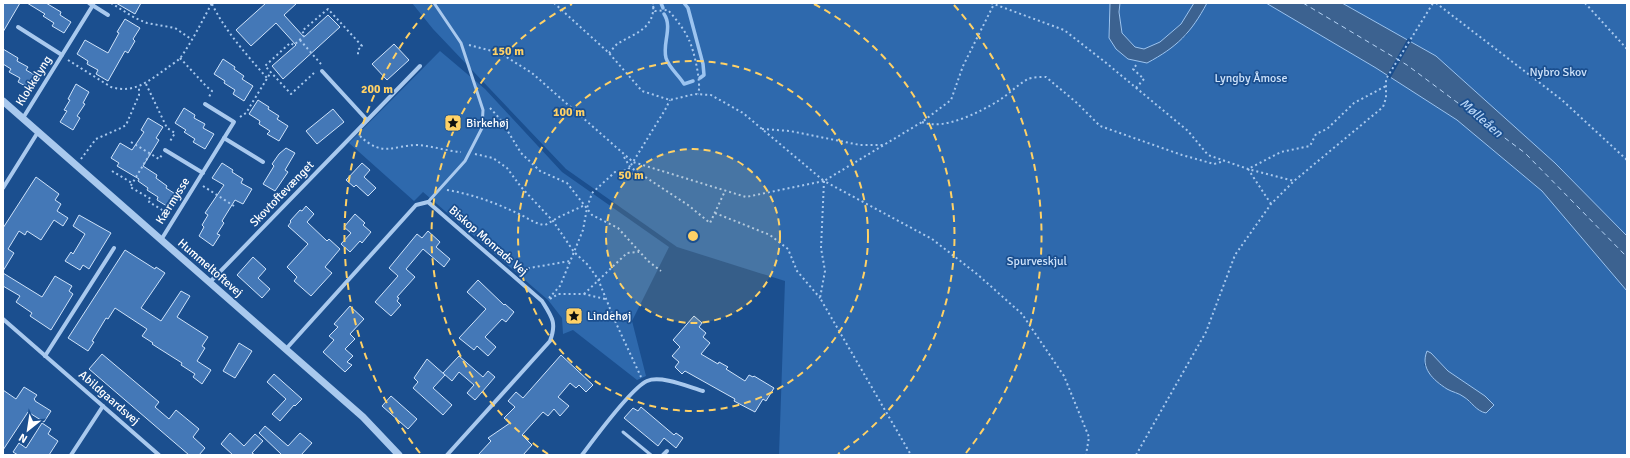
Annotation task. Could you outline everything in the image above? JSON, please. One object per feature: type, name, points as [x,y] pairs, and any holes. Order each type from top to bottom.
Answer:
[{"type":"street","name":"Klokkelyng","points":[[23,118],[62,55],[90,4],[108,15]]},
{"type":"street","name":"Klokkelyng","points":[[18,27],[62,55]]},
{"type":"street","name":"Skovtoftevænget","points":[[210,282],[420,66]]},
{"type":"street","points":[[322,71],[367,120]]},
{"type":"street","name":"Hummeltoftevej","points":[[3,101],[363,417],[399,455]]},
{"type":"street","points":[[205,104],[234,122]]},
{"type":"street","name":"Kærmysse","points":[[162,240],[234,122]]},
{"type":"street","points":[[3,188],[38,132]]},
{"type":"street","points":[[224,138],[263,162]]},
{"type":"street","name":"Kærmysse","points":[[165,150],[203,173]]},
{"type":"street","points":[[286,349],[416,205],[428,202]]},
{"type":"street","name":"Biskop Monrads Vej","points":[[428,202],[542,301],[553,319],[554,331],[550,341],[447,455]]},
{"type":"street","points":[[45,356],[114,248]]},
{"type":"street","name":"Abildgaardsvej","points":[[3,319],[159,455]]},
{"type":"street","points":[[582,455],[633,392],[647,381],[665,380],[703,391]]},
{"type":"street","points":[[71,455],[103,406]]},
{"type":"street","points":[[664,455],[667,451]]},
{"type":"lane","points":[[428,202],[465,161],[470,153],[482,128],[483,110],[461,43],[434,3]]},
{"type":"lane","points":[[623,432],[651,455]]},
{"type":"path","points":[[112,3],[135,18],[147,23],[175,28],[191,39]]},
{"type":"path","points":[[62,55],[68,61],[111,87],[124,89],[139,87],[146,84],[180,58],[212,3]]},
{"type":"path","points":[[212,3],[220,22],[231,37],[267,78]]},
{"type":"path","points":[[554,3],[608,54],[642,91],[670,100],[698,94],[711,95],[743,113],[824,182],[932,239],[977,274],[1022,314],[1064,376],[1089,436],[1086,455]]},
{"type":"path","points":[[1136,455],[1206,332],[1235,255],[1271,204],[1294,181],[1383,107],[1386,98],[1386,79],[1414,32],[1435,3],[1562,100],[1627,160]]},
{"type":"path","points":[[1585,3],[1627,49]]},
{"type":"path","points":[[608,54],[616,45],[638,34],[653,14],[653,4]]},
{"type":"path","points":[[653,4],[655,11],[668,10],[690,40],[698,72],[700,89],[698,94]]},
{"type":"path","points":[[461,43],[500,53],[532,73],[623,155],[633,162],[746,197],[824,182],[922,122],[951,100],[963,66],[992,4],[1064,30],[1188,132],[1208,155],[1248,169],[1294,181]]},
{"type":"path","points":[[300,40],[323,66],[322,71],[317,71],[291,94],[265,66],[290,43],[294,45],[300,40],[305,35],[302,32],[328,8],[362,46],[358,50],[358,58]]},
{"type":"path","points":[[180,58],[206,86],[212,90],[205,104]]},
{"type":"path","points":[[1136,88],[1144,79],[1133,69],[1137,64]]},
{"type":"path","points":[[234,122],[246,113],[271,72]]},
{"type":"path","points":[[922,122],[928,125],[943,124],[968,116],[998,101],[1029,78],[1046,77],[1077,103],[1100,126],[1182,155],[1214,164],[1225,161]]},
{"type":"path","points":[[130,142],[159,159],[176,133],[167,128],[146,84]]},
{"type":"path","points":[[1248,169],[1281,152],[1310,146],[1316,134],[1327,129],[1354,103],[1386,86]]},
{"type":"path","points":[[77,166],[96,139],[126,125],[139,95],[139,87]]},
{"type":"path","points":[[606,299],[584,294],[558,294],[548,300],[560,286],[583,230],[587,205],[590,197],[599,185],[615,172],[628,170],[670,100]]},
{"type":"path","points":[[481,102],[487,105],[501,120],[521,153],[540,170],[568,183],[587,205],[592,215],[618,228],[639,252],[661,271]]},
{"type":"path","points":[[761,128],[790,131],[860,145],[885,145]]},
{"type":"path","points":[[356,132],[372,145],[382,149],[419,145],[445,151],[470,153],[493,158],[507,168],[521,187],[553,221],[574,252],[588,265],[598,279],[644,383]]},
{"type":"path","points":[[150,154],[130,187],[151,199],[149,202],[175,218]]},
{"type":"path","points":[[623,155],[630,167],[688,205],[710,223],[725,191]]},
{"type":"path","points":[[1248,169],[1271,204]]},
{"type":"path","points":[[112,171],[132,183]]},
{"type":"path","points":[[820,298],[825,271],[821,248],[824,182]]},
{"type":"path","points":[[196,183],[234,206]]},
{"type":"path","points":[[440,190],[463,192],[520,214],[539,224],[545,225],[574,209],[587,205]]},
{"type":"path","points":[[715,213],[770,235],[788,248],[797,271],[820,298],[911,455]]},
{"type":"path","points":[[584,294],[627,253],[639,252]]},
{"type":"path","points":[[506,269],[521,270],[570,260]]},
{"type":"green space","name":"Spurveskjul","points":[[412,3],[1110,3],[1109,28],[1111,40],[1120,52],[1128,59],[1186,36],[1207,3],[1266,3],[1376,68],[1457,120],[1542,191],[1627,291],[1627,455],[779,455],[785,281],[677,247],[566,169],[433,29]],"holes":[[[1427,352],[1431,353],[1448,371],[1485,396],[1474,406],[1463,396],[1436,381],[1424,365]]]},
{"type":"green space","points":[[1120,3],[1194,3],[1181,24],[1160,42],[1145,49],[1135,47],[1122,33],[1119,12]]},
{"type":"green space","name":"Nybro Skov","points":[[1342,3],[1627,3],[1627,236],[1555,163],[1436,56]]},
{"type":"green space","points":[[440,51],[485,89],[562,172],[669,247],[632,321],[646,376],[637,380],[573,330],[563,334],[562,318],[548,300],[423,192],[414,201],[349,143]]},
{"type":"water","points":[[1110,3],[1120,3],[1119,12],[1122,33],[1135,47],[1144,49],[1160,42],[1181,24],[1194,3],[1207,3],[1189,31],[1175,45],[1147,63],[1128,59],[1116,49],[1109,38]]},
{"type":"water","name":"Mølleåen","points":[[1266,3],[1342,3],[1436,56],[1555,163],[1627,236],[1627,291],[1542,191],[1457,120],[1376,68]]},
{"type":"water","points":[[1427,351],[1431,353],[1448,371],[1485,396],[1494,405],[1486,413],[1483,412],[1467,399],[1437,382],[1429,373],[1425,363]]},
{"type":"pier","points":[[1408,38],[1412,40],[1390,79],[1386,77]]},
{"type":"building","points":[[3,3],[20,3],[3,32]]},
{"type":"building","points":[[27,3],[46,3],[61,12],[60,15],[71,22],[64,33],[52,26],[54,23],[43,16],[45,14]]},
{"type":"building","points":[[116,3],[141,3],[135,14]]},
{"type":"building","points":[[266,3],[297,3],[284,15],[304,37],[328,15],[340,27],[283,79],[272,66],[296,45],[276,23],[251,46],[236,30]]},
{"type":"building","points":[[125,19],[140,28],[133,39],[135,41],[128,53],[125,51],[108,81],[96,74],[98,70],[87,64],[88,61],[77,54],[85,40],[108,53],[119,33],[117,32]]},
{"type":"building","points":[[394,44],[409,60],[387,80],[372,64]]},
{"type":"building","points":[[3,49],[18,58],[17,61],[28,67],[26,70],[38,77],[31,89],[18,82],[20,78],[9,72],[11,69],[3,64]]},
{"type":"building","points":[[223,59],[235,67],[234,69],[244,76],[242,79],[253,86],[244,101],[233,94],[235,90],[224,83],[225,81],[214,74]]},
{"type":"building","points":[[76,84],[89,92],[83,103],[85,104],[77,116],[80,118],[73,130],[60,122],[67,111],[64,110],[70,100],[68,99]]},
{"type":"building","points":[[258,100],[279,116],[277,119],[288,126],[279,141],[267,134],[270,131],[259,124],[260,121],[249,114]]},
{"type":"building","points":[[184,108],[195,115],[194,118],[205,124],[203,128],[214,134],[205,149],[193,142],[195,139],[184,132],[186,130],[175,123]]},
{"type":"building","points":[[333,109],[344,122],[317,144],[306,131]]},
{"type":"building","points":[[148,118],[163,127],[156,138],[159,140],[143,166],[157,175],[156,178],[167,186],[166,188],[177,195],[170,208],[157,200],[158,197],[147,190],[148,188],[138,181],[139,179],[117,166],[119,163],[111,158],[120,143],[132,150],[144,132],[141,130]]},
{"type":"building","points":[[286,148],[295,153],[285,170],[288,172],[275,191],[263,184],[274,166],[272,164],[279,154]]},
{"type":"building","points":[[222,163],[243,179],[241,183],[252,189],[243,204],[235,200],[222,221],[224,223],[217,234],[220,235],[213,246],[199,236],[204,227],[202,225],[208,215],[205,213],[224,185],[212,178]]},
{"type":"building","points":[[362,163],[370,170],[364,177],[376,188],[368,196],[356,185],[354,187],[346,180]]},
{"type":"building","points":[[36,177],[59,194],[55,200],[61,204],[57,211],[68,218],[63,226],[54,220],[41,240],[27,231],[25,235],[19,231],[8,249],[14,253],[3,271],[3,228]]},
{"type":"building","points":[[306,206],[314,214],[307,222],[327,241],[329,239],[340,249],[325,267],[332,273],[311,296],[294,281],[297,277],[287,267],[308,244],[288,226],[291,222],[290,221]]},
{"type":"building","points":[[355,214],[365,223],[363,225],[371,232],[362,243],[360,241],[350,252],[341,244],[351,233],[344,227]]},
{"type":"building","points":[[79,215],[111,233],[89,269],[83,265],[80,270],[65,261],[71,252],[73,254],[85,234],[73,226]]},
{"type":"building","points":[[428,231],[440,242],[436,247],[450,259],[444,267],[423,249],[406,269],[415,277],[397,297],[399,298],[397,301],[401,305],[391,316],[375,302],[398,276],[389,268],[417,234],[422,238]]},
{"type":"building","points":[[125,250],[155,269],[156,267],[165,273],[141,308],[161,321],[181,291],[190,296],[177,317],[208,337],[202,346],[205,348],[197,361],[211,370],[202,384],[193,377],[195,374],[181,365],[182,363],[142,336],[147,329],[115,308],[108,319],[106,318],[92,341],[94,342],[88,351],[68,338]]},
{"type":"building","points":[[253,257],[266,269],[258,278],[270,289],[262,298],[237,275]]},
{"type":"building","points":[[3,273],[42,297],[55,276],[72,286],[69,291],[73,294],[51,330],[30,316],[32,313],[16,302],[20,296],[3,286]]},
{"type":"building","points":[[478,280],[504,305],[505,304],[514,312],[506,322],[502,319],[485,337],[496,347],[488,356],[477,346],[474,350],[459,338],[486,309],[467,292]]},
{"type":"building","points":[[350,306],[364,319],[350,334],[355,339],[345,349],[353,356],[347,362],[352,365],[345,372],[323,352],[334,340],[329,336],[338,327],[334,324]]},
{"type":"building","points":[[694,316],[702,323],[699,327],[706,333],[703,337],[710,343],[701,354],[718,364],[719,362],[728,367],[726,369],[745,381],[749,375],[754,376],[774,388],[766,401],[763,399],[755,412],[685,371],[682,374],[675,367],[679,362],[672,356],[680,347],[673,340]]},
{"type":"building","points":[[239,343],[252,351],[235,378],[223,371]]},
{"type":"building","points":[[102,354],[159,402],[155,407],[169,419],[176,410],[199,429],[193,437],[205,448],[199,455],[189,455],[89,369]]},
{"type":"building","points":[[561,355],[593,385],[586,392],[579,385],[576,388],[570,383],[558,397],[569,406],[560,416],[554,409],[548,416],[543,412],[522,435],[532,445],[523,455],[478,455],[491,441],[488,438],[510,423],[504,418],[515,407],[508,401],[516,392],[523,398]]},
{"type":"building","points":[[459,356],[483,377],[488,371],[495,377],[475,400],[467,393],[474,385],[459,372],[452,381],[443,373]]},
{"type":"building","points":[[427,359],[445,375],[433,388],[452,405],[443,415],[413,388],[418,382],[414,378]]},
{"type":"building","points":[[274,374],[302,399],[295,406],[294,405],[280,421],[272,414],[286,399],[267,382]]},
{"type":"building","points":[[24,387],[37,395],[34,399],[35,401],[51,411],[44,422],[28,412],[3,450],[3,390],[16,399]]},
{"type":"building","points":[[391,396],[417,419],[408,429],[382,406]]},
{"type":"building","points":[[641,407],[674,435],[676,433],[683,438],[676,448],[664,438],[658,446],[624,418],[633,408],[638,411]]},
{"type":"building","points":[[42,423],[51,429],[48,434],[58,441],[49,455],[18,455],[13,452],[19,443],[26,448]]},
{"type":"building","points":[[265,426],[288,446],[300,433],[312,443],[301,455],[280,455],[281,454],[259,433]]},
{"type":"building","points":[[230,433],[244,446],[255,434],[263,441],[252,453],[255,455],[233,455],[221,444]]},
{"type":"waterway","points":[[661,3],[663,8]]},
{"type":"waterway","points":[[684,3],[688,8],[703,64],[704,75],[700,78]]},
{"type":"waterway","points":[[664,14],[668,24],[665,47],[667,62],[684,84],[693,81]]},
{"type":"ferry route","points":[[1303,3],[1407,65],[1525,153],[1627,257]]},
{"type":"place","name":"Birkehøj","points":[[453,123]]},
{"type":"place","name":"Lindehøj","points":[[574,316]]},
{"type":"park label","name":"Lyngby Åmose","points":[[1251,78]]}]
